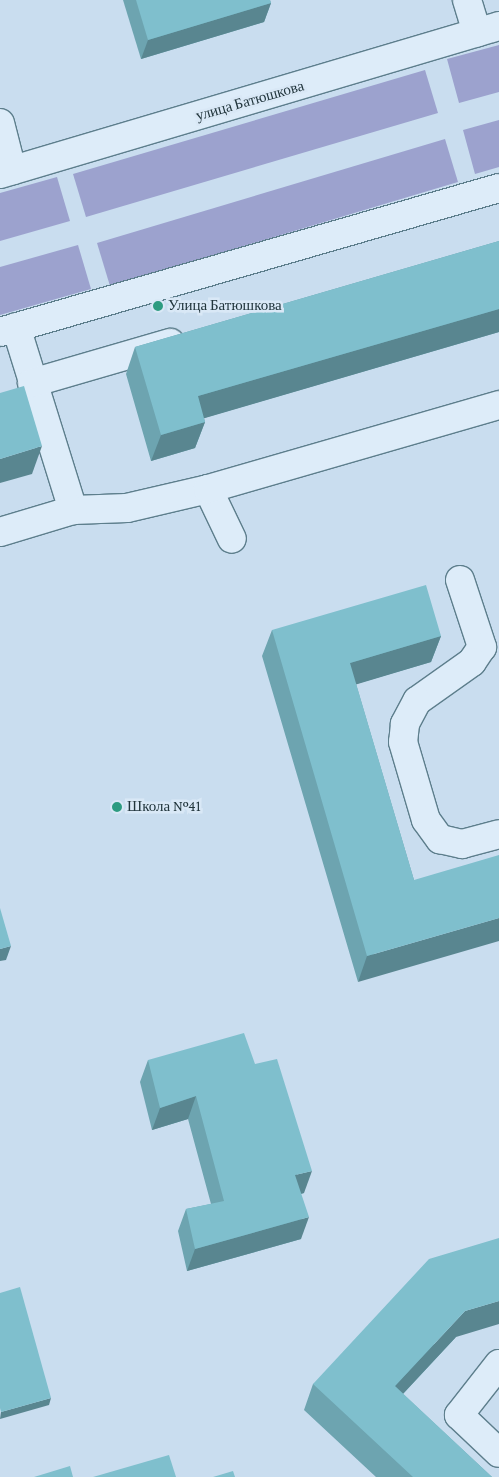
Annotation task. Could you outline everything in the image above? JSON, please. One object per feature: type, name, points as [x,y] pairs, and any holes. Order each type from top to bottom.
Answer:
[{"type":"street","points":[[467,0],[488,30]]},
{"type":"street","name":"улица Батюшкова","points":[[6,172],[488,30]]},
{"type":"street","points":[[0,124],[6,172]]},
{"type":"street","points":[[73,510],[32,382],[8,329],[499,188]]},
{"type":"street","points":[[32,382],[194,336]]},
{"type":"street","points":[[0,532],[73,510],[127,508],[208,489],[499,405]]},
{"type":"street","points":[[208,489],[232,539]]},
{"type":"street","points":[[460,580],[482,647],[472,662],[417,701],[405,724],[403,742],[426,820],[440,839],[462,844],[499,834]]},
{"type":"street","points":[[499,1364],[459,1415],[499,1453]]},
{"type":"shaded area","points":[[499,45],[499,92],[459,103],[447,59]]},
{"type":"shaded area","points":[[425,70],[438,113],[86,217],[73,174]]},
{"type":"shaded area","points":[[499,120],[499,167],[475,174],[463,130]]},
{"type":"shaded area","points":[[445,139],[458,182],[110,286],[97,243]]},
{"type":"shaded area","points":[[57,177],[70,221],[0,241],[0,193]]},
{"type":"shaded area","points":[[78,245],[91,289],[0,315],[0,267]]},
{"type":"building","points":[[136,0],[270,0],[271,3],[148,40]]},
{"type":"building","points":[[499,241],[499,309],[198,396],[205,422],[161,435],[135,347]]},
{"type":"building","points":[[24,386],[42,446],[0,459],[0,393]]},
{"type":"building","points":[[426,585],[441,636],[350,663],[414,880],[499,855],[499,918],[367,956],[272,630]]},
{"type":"building","points":[[0,908],[11,946],[0,949]]},
{"type":"building","points":[[244,1033],[255,1064],[277,1059],[312,1171],[295,1175],[309,1217],[195,1249],[186,1209],[224,1201],[196,1096],[160,1108],[148,1060]]},
{"type":"building","points":[[499,1238],[499,1301],[465,1311],[395,1386],[492,1477],[413,1477],[313,1384],[429,1259]]},
{"type":"building","points":[[20,1287],[51,1398],[1,1412],[0,1293]]},
{"type":"building","points":[[169,1455],[176,1477],[93,1477]]},
{"type":"building","points":[[70,1466],[73,1477],[34,1477]]},
{"type":"building","points":[[233,1471],[235,1477],[213,1477]]},
{"type":"place","name":"Улица Батюшкова","points":[[158,306]]},
{"type":"place","name":"Школа №41","points":[[117,807]]}]
